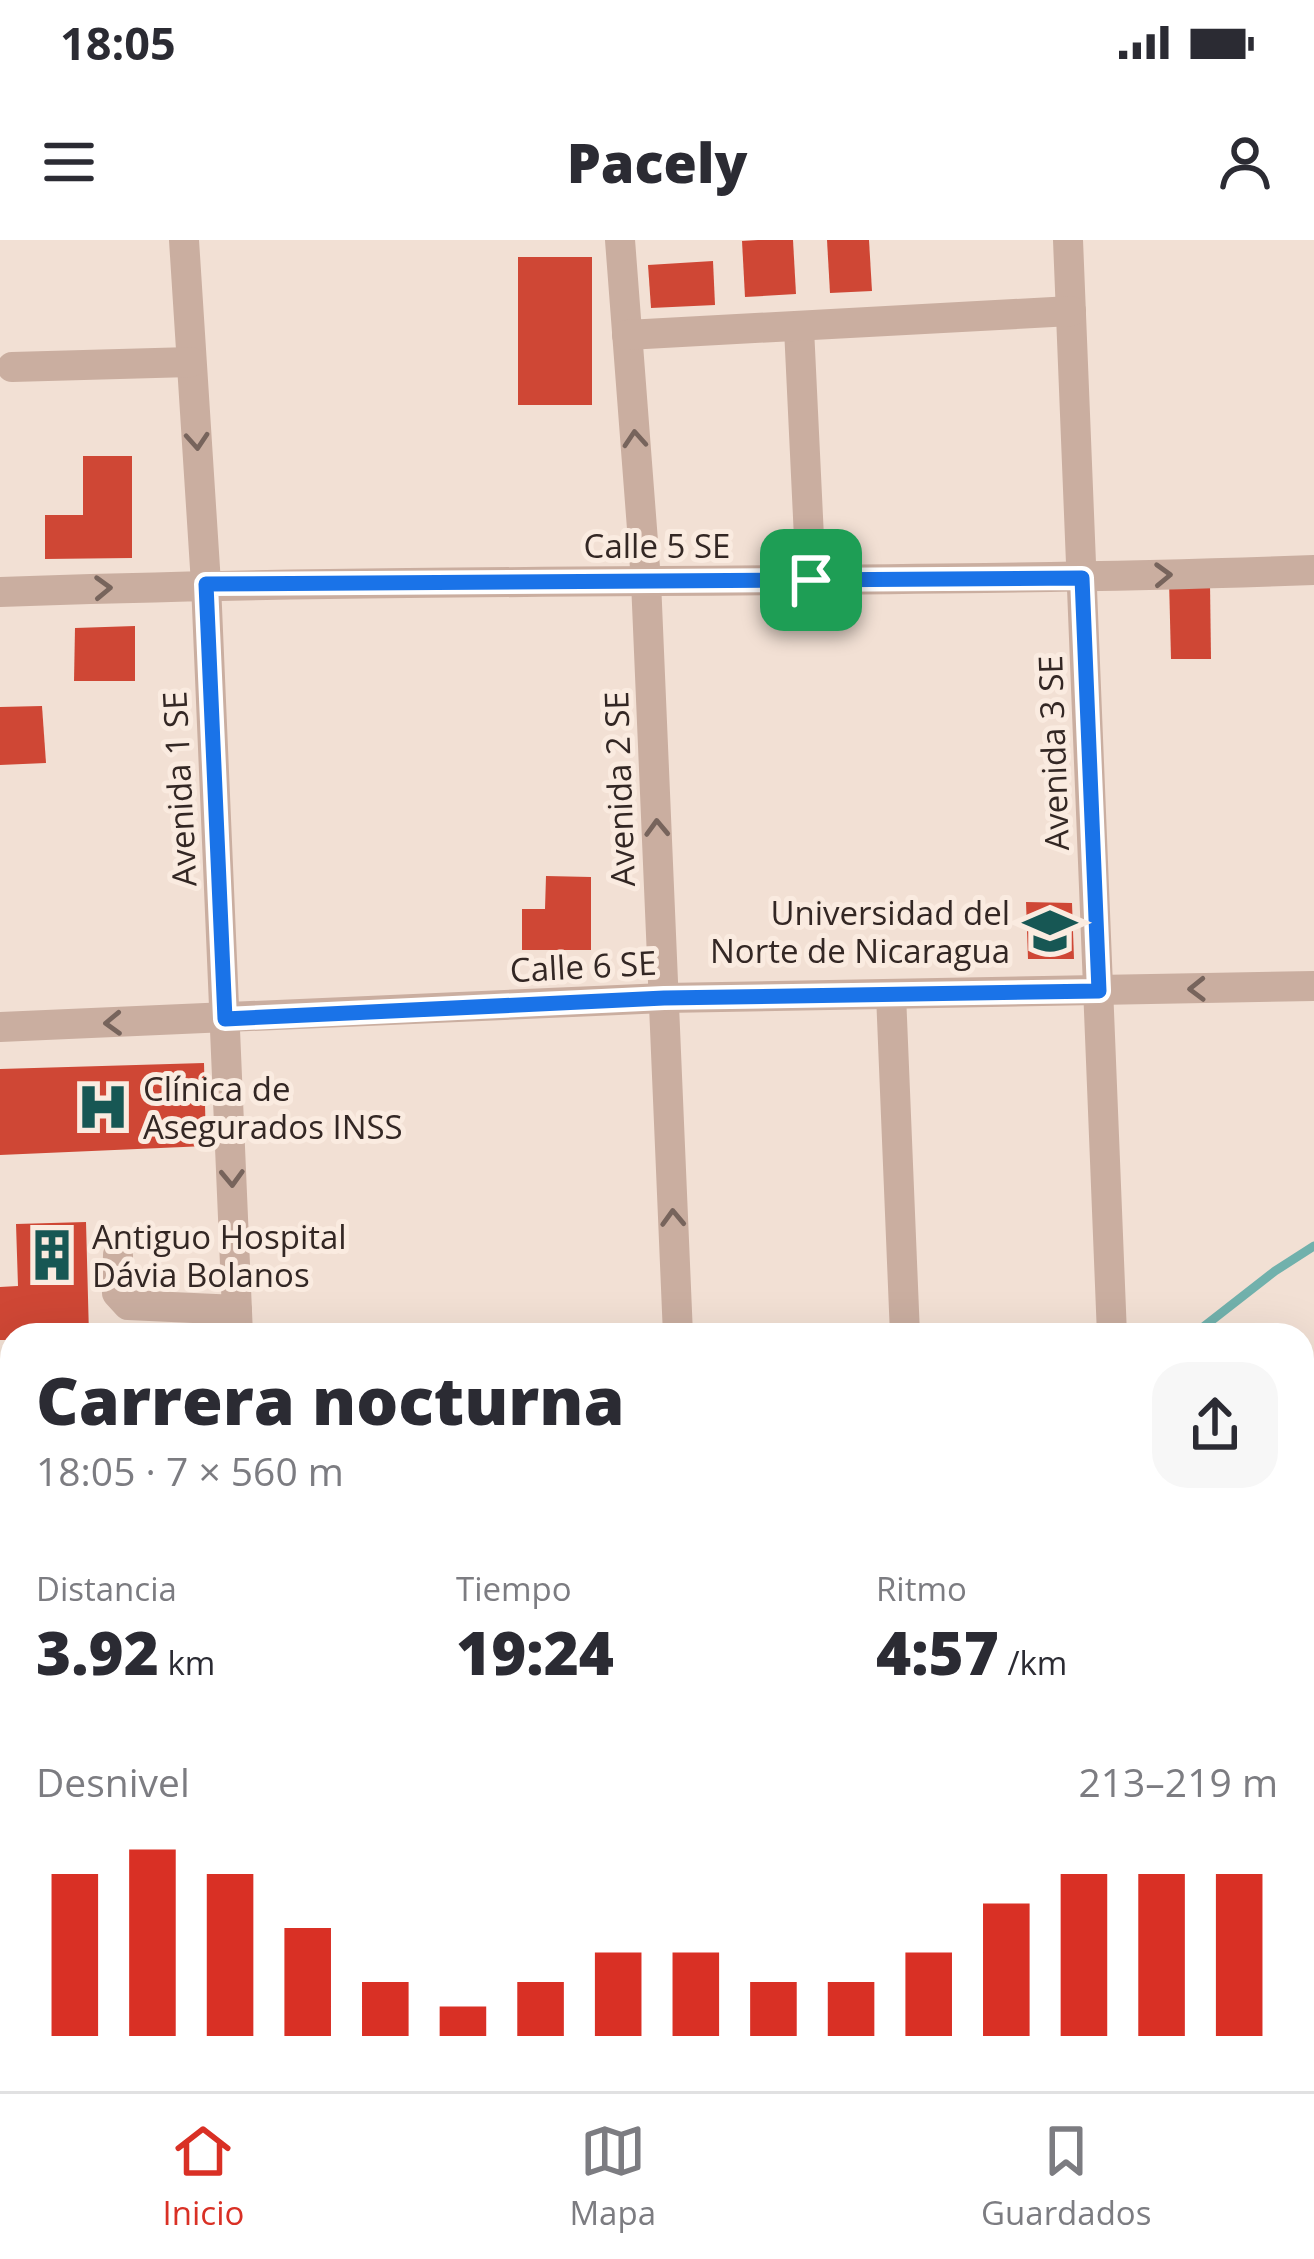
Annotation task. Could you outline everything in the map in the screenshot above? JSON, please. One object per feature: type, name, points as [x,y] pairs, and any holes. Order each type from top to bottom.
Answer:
[{"type":"street","name":"Avenida 1 SE","points":[[184,240],[206,584],[238,1322]]},
{"type":"street","name":"Avenida 2 SE","points":[[620,240],[646,581],[678,1323]]},
{"type":"street","name":"Avenida 3 SE","points":[[1068,240],[1112,1323]]},
{"type":"street","points":[[627,335],[1071,311]]},
{"type":"street","points":[[799,328],[811,580]]},
{"type":"street","points":[[12,367],[191,362]]},
{"type":"street","name":"Calle 5 SE","points":[[0,592],[206,584],[1082,578],[1314,570]]},
{"type":"street","name":"Calle 6 SE","points":[[0,1027],[664,998],[1314,986]]},
{"type":"street","points":[[891,994],[905,1323]]},
{"type":"street","points":[[118,1255],[117,1293],[128,1305],[238,1322]]},
{"type":"building","points":[[793,240],[796,294],[745,297],[742,241]]},
{"type":"building","points":[[827,240],[869,240],[872,291],[830,293]]},
{"type":"building","points":[[518,257],[592,257],[592,405],[518,405]]},
{"type":"building","points":[[713,261],[715,305],[651,308],[648,265]]},
{"type":"building","points":[[83,456],[132,456],[132,558],[45,559],[45,515],[83,515]]},
{"type":"building","points":[[1169,580],[1210,583],[1211,659],[1171,659]]},
{"type":"building","points":[[135,626],[135,681],[74,681],[75,628]]},
{"type":"building","points":[[42,706],[46,763],[0,765],[0,707]]},
{"type":"building","points":[[546,876],[591,877],[591,950],[522,950],[522,909],[545,909]]},
{"type":"building","name":"Universidad del Norte de Nicaragua","points":[[1026,902],[1072,903],[1074,959],[1028,959]]},
{"type":"building","name":"Clínica de Asegurados INSS","points":[[204,1063],[206,1146],[0,1155],[0,1069]]},
{"type":"building","name":"Antiguo Hospital Dávia Bolanos","points":[[86,1222],[89,1323],[0,1323],[0,1287],[18,1286],[16,1224]]},
{"type":"waterway","points":[[1208,1323],[1314,1246]]},
{"type":"place","name":"Universidad del Norte de Nicaragua","points":[[1050,931]]},
{"type":"place","name":"Clínica de Asegurados INSS","points":[[103,1107]]},
{"type":"place","name":"Antiguo Hospital Dávia Bolanos","points":[[52,1255]]},
{"type":"route","points":[[1082,578],[1099,991],[664,998],[225,1019],[206,584],[811,580],[1082,578]]}]
